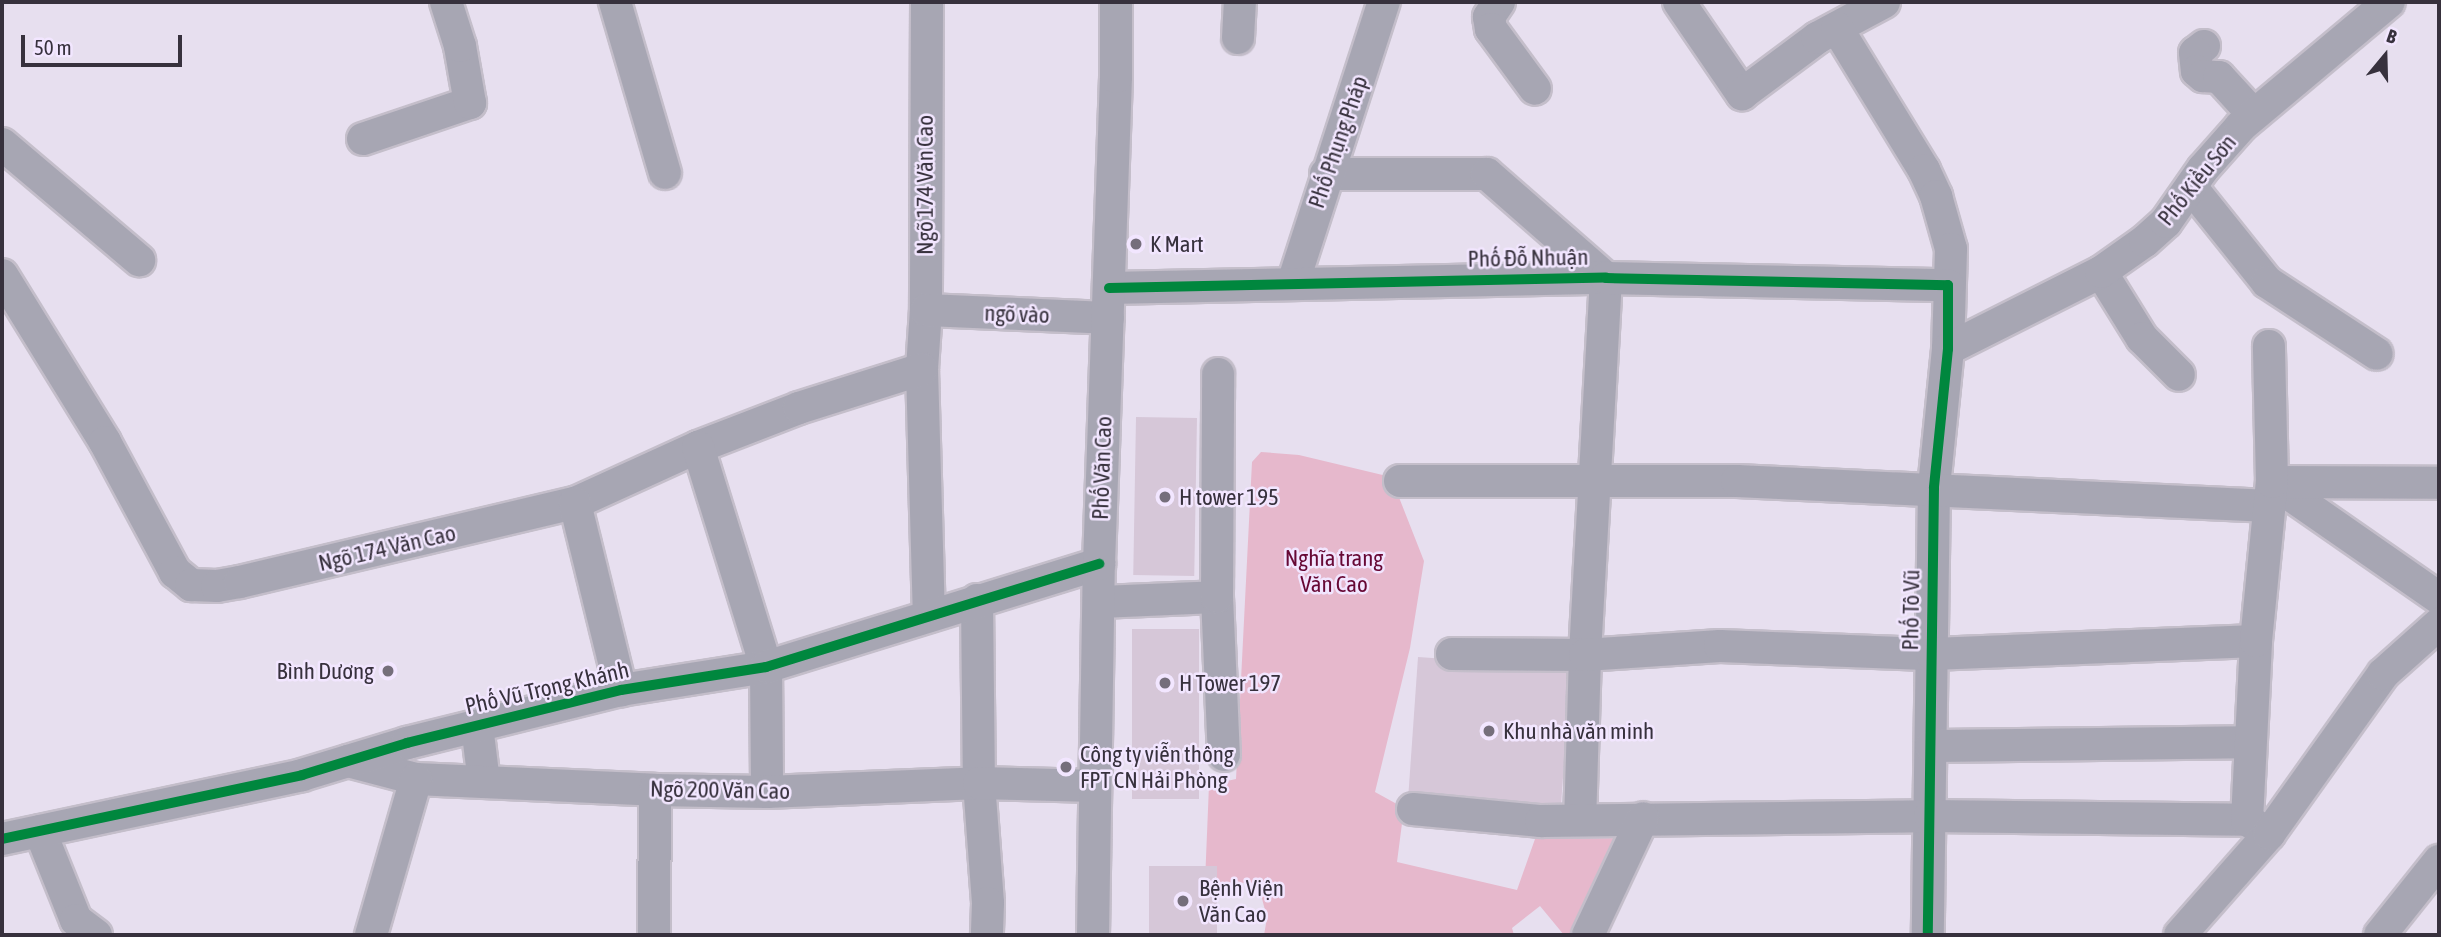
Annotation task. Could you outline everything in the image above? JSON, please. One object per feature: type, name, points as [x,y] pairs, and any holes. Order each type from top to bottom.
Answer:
[{"type":"street","points":[[363,139],[470,103],[460,47],[446,2]]},
{"type":"street","points":[[615,2],[665,173]]},
{"type":"street","name":"Ngõ 174 Văn Cao","points":[[927,2],[926,310],[922,369],[929,616]]},
{"type":"street","name":"Phố Văn Cao","points":[[1093,935],[1099,564],[1116,78],[1116,2]]},
{"type":"street","points":[[1238,38],[1240,2]]},
{"type":"street","name":"Phố Phụng Pháp","points":[[1293,283],[1326,174],[1384,2]]},
{"type":"street","points":[[1499,2],[1489,17],[1491,29],[1535,89]]},
{"type":"street","points":[[1679,2],[1742,94],[1817,38],[1884,2]]},
{"type":"street","name":"Phố Kiều Sơn","points":[[1948,349],[2101,272],[2145,241],[2166,222],[2218,150],[2253,114],[2389,2]]},
{"type":"street","name":"Phố Tô Vũ","points":[[1837,28],[1908,140],[1936,196],[1951,249],[1948,349],[1934,488],[1928,935]]},
{"type":"street","points":[[2204,46],[2195,53],[2197,71],[2203,76],[2219,77],[2253,114]]},
{"type":"street","points":[[2,144],[139,260]]},
{"type":"street","points":[[1326,174],[1487,174],[1606,278],[1585,655],[1580,820]]},
{"type":"street","points":[[2191,187],[2267,282],[2377,354]]},
{"type":"street","points":[[2101,272],[2142,338],[2179,375]]},
{"type":"street","name":"Ngõ 174 Văn Cao","points":[[2,275],[105,442],[174,572],[191,585],[217,586],[240,582],[575,503],[698,447],[799,408],[922,369]]},
{"type":"street","name":"Phố Đỗ Nhuận","points":[[1108,303],[1216,288],[1293,283],[1606,278],[1948,285]]},
{"type":"street","name":"ngõ vào","points":[[926,310],[1108,303]]},
{"type":"street","points":[[2258,827],[2250,742],[2256,641],[2271,494],[2269,346]]},
{"type":"street","points":[[1218,374],[1217,597],[1224,755]]},
{"type":"street","points":[[698,447],[766,667],[767,792]]},
{"type":"street","points":[[1400,481],[1594,479],[2271,494],[2439,483]]},
{"type":"street","points":[[2271,494],[2439,598]]},
{"type":"street","points":[[575,503],[621,690]]},
{"type":"street","name":"Phố Vũ Trọng Khánh","points":[[2,839],[302,775],[477,726],[621,690],[766,667],[1099,564]]},
{"type":"street","points":[[1099,602],[1217,597]]},
{"type":"street","points":[[977,600],[979,783],[988,903],[987,935]]},
{"type":"street","points":[[2180,935],[2258,827],[2383,674],[2439,624]]},
{"type":"street","points":[[1452,654],[1585,655],[1720,646],[1932,654],[2256,641]]},
{"type":"street","points":[[477,726],[484,782]]},
{"type":"street","points":[[1931,746],[2250,742]]},
{"type":"street","name":"Ngõ 200 Văn Cao","points":[[347,761],[416,779],[655,790],[767,792],[979,783],[1095,786]]},
{"type":"street","points":[[371,935],[416,779]]},
{"type":"street","points":[[654,935],[655,790]]},
{"type":"street","points":[[1413,808],[1508,818],[1580,820],[1930,816],[2258,827]]},
{"type":"street","points":[[1588,935],[1643,818]]},
{"type":"street","points":[[40,831],[76,920],[96,935]]},
{"type":"street","points":[[2380,935],[2439,860]]},
{"type":"green space","name":"Nghĩa trang Văn Cao","points":[[1261,452],[1299,455],[1391,477],[1424,561],[1410,648],[1375,792],[1404,808],[1397,862],[1517,890],[1535,839],[1626,838],[1579,935],[1564,935],[1540,906],[1512,928],[1514,935],[1264,935],[1267,918],[1258,883],[1205,882],[1209,785],[1236,779],[1252,462]]},
{"type":"building","name":"H tower 195","points":[[1136,417],[1197,418],[1194,576],[1133,575]]},
{"type":"building","name":"H Tower 197","points":[[1132,629],[1199,629],[1199,799],[1132,799]]},
{"type":"building","name":"Khu nhà văn minh","points":[[1418,657],[1571,668],[1561,806],[1408,796]]},
{"type":"building","name":"Bệnh Viện Văn Cao","points":[[1149,866],[1217,866],[1217,935],[1149,935]]},
{"type":"cycle path","points":[[1109,288],[1606,278],[1948,285],[1948,349],[1934,488],[1928,935]]},
{"type":"cycle path","points":[[2,839],[302,775],[407,743],[621,690],[766,667],[1099,564]]},
{"type":"place","name":"K Mart","points":[[1136,244]]},
{"type":"place","name":"H tower 195","points":[[1165,497]]},
{"type":"place","name":"Bình Dương","points":[[388,671]]},
{"type":"place","name":"H Tower 197","points":[[1165,683]]},
{"type":"place","name":"Khu nhà văn minh","points":[[1489,731]]},
{"type":"place","name":"Công ty viễn thông FPT CN Hải Phòng","points":[[1066,767]]},
{"type":"place","name":"Bệnh Viện Văn Cao","points":[[1183,901]]}]
